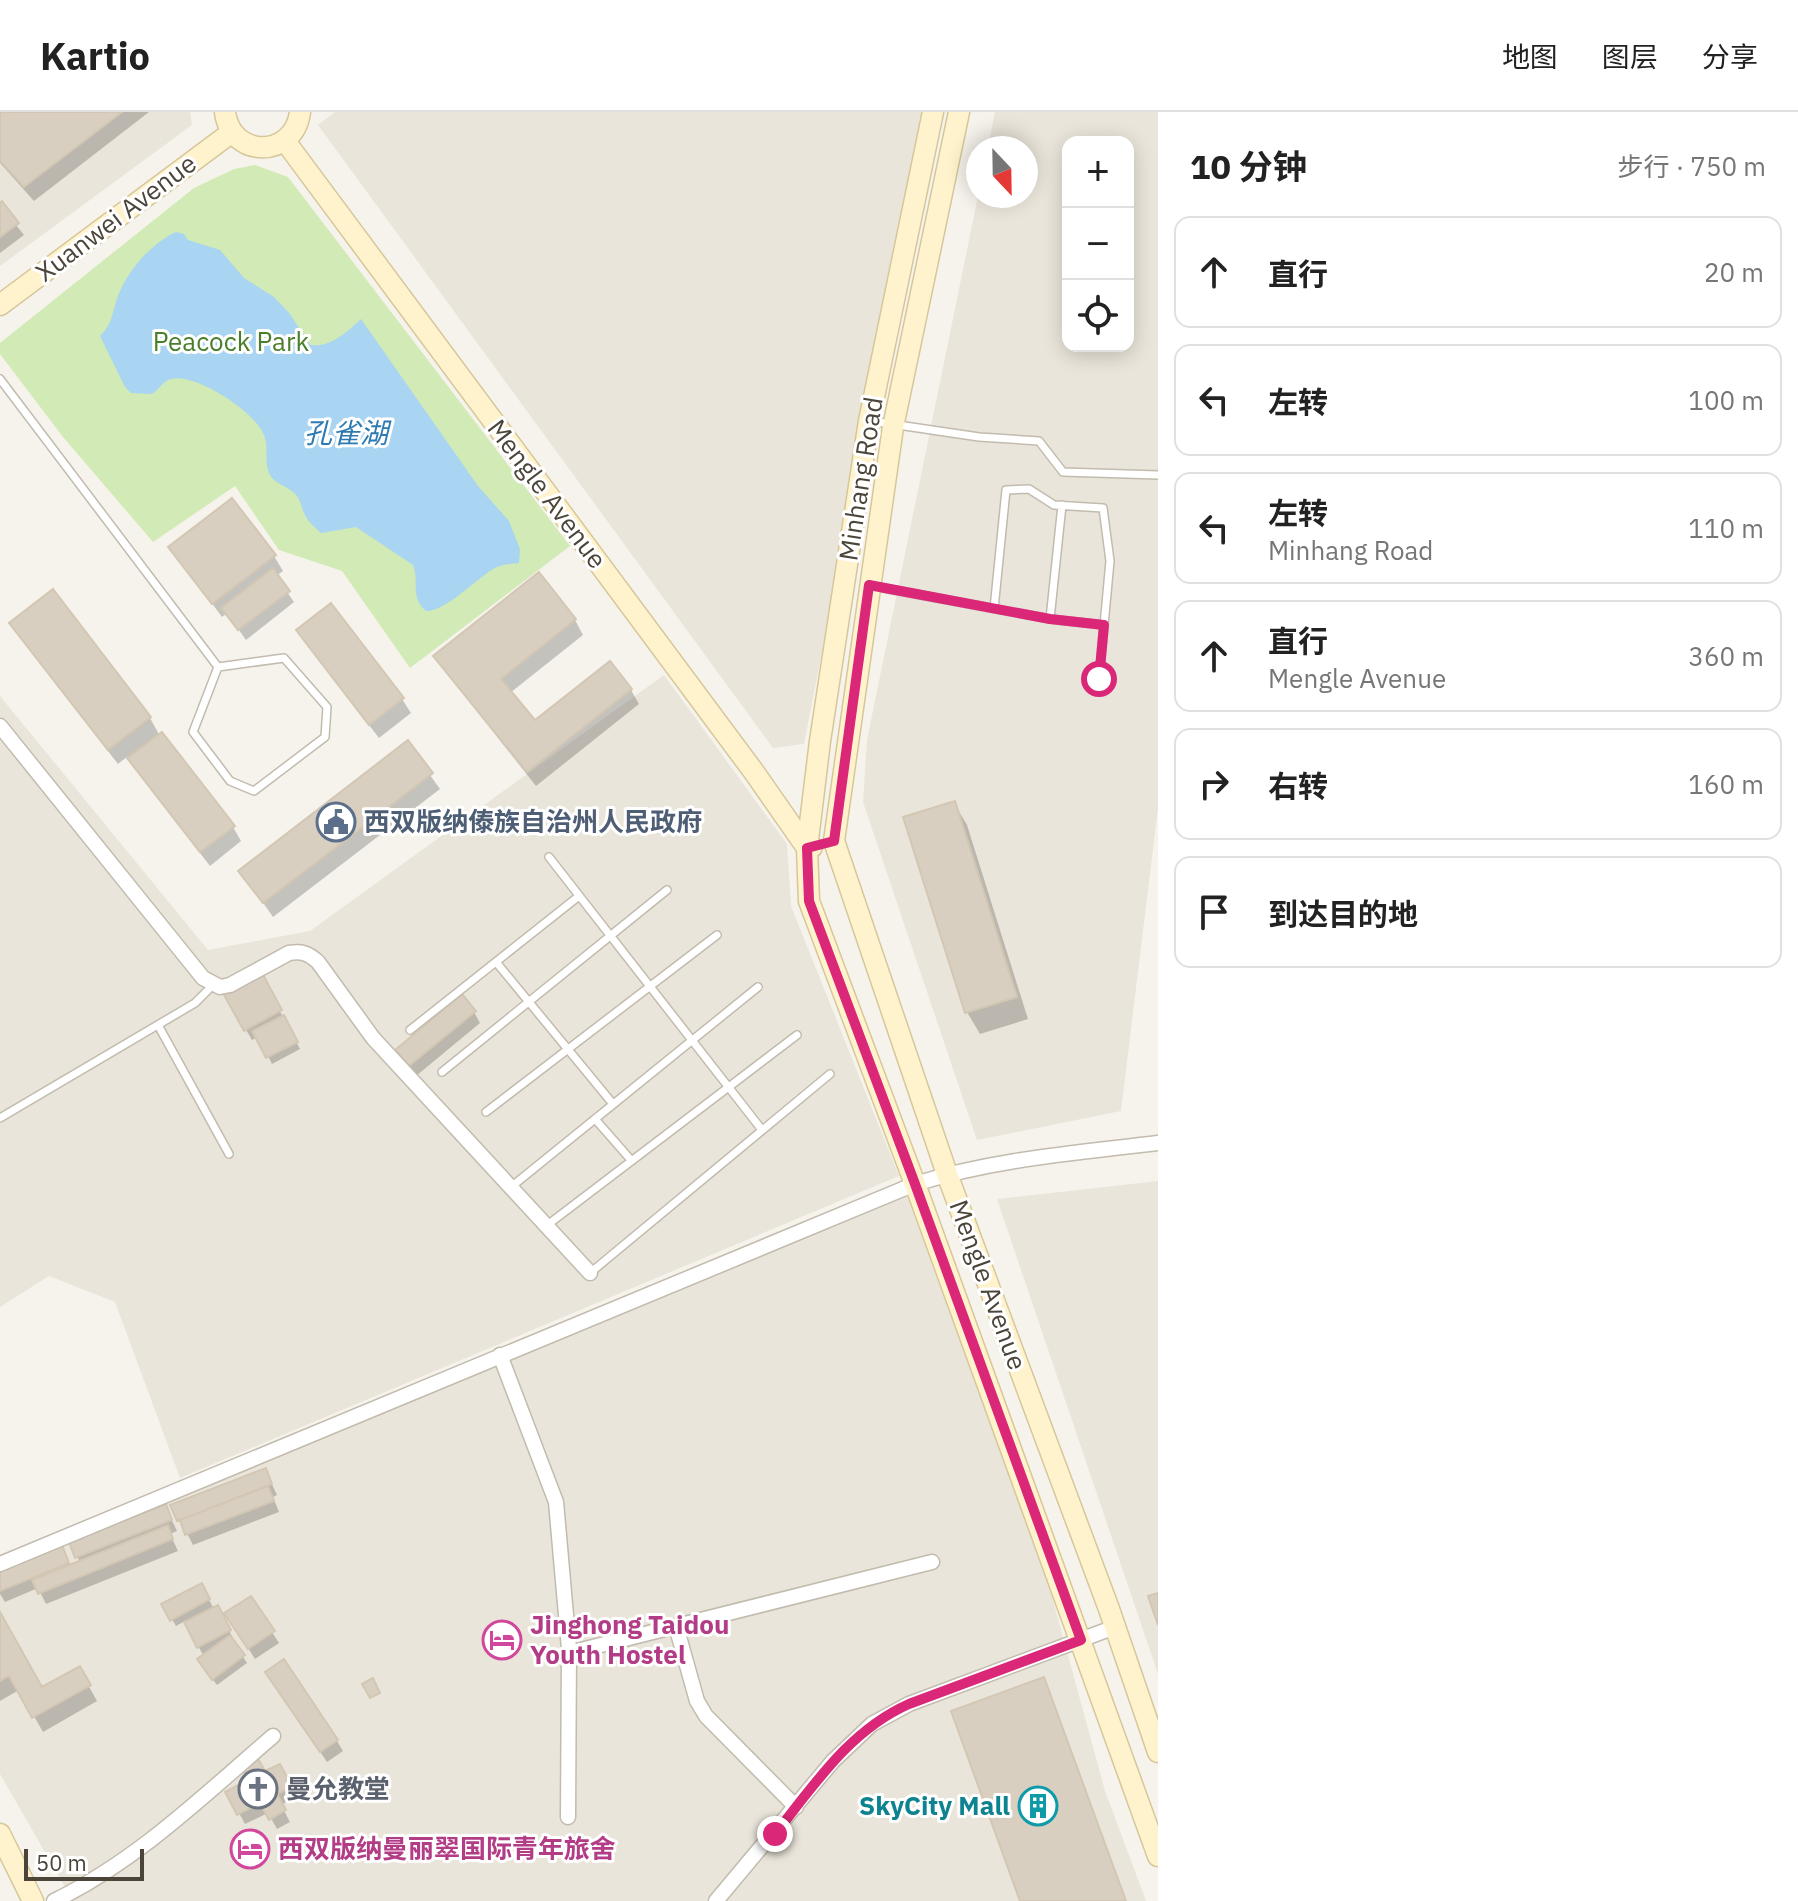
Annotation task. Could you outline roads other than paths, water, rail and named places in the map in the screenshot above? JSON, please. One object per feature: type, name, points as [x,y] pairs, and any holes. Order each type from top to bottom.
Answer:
[{"type":"main road","points":[[228,122],[248,145],[261,148],[285,141],[293,132],[300,112]]},
{"type":"main road","name":"Minhang Road","points":[[807,848],[820,741],[869,421],[933,112]]},
{"type":"main road","name":"Minhang Road","points":[[834,841],[893,427],[959,112]]},
{"type":"main road","name":"Xuanwei Avenue","points":[[0,305],[228,122]]},
{"type":"main road","name":"Mengle Avenue","points":[[285,141],[745,759],[807,848],[809,901],[915,1184],[1158,1856]]},
{"type":"main road","points":[[807,848],[834,841]]},
{"type":"main road","name":"Mengle Avenue","points":[[834,841],[947,1174],[1115,1627],[1158,1752]]},
{"type":"main road","points":[[0,1834],[33,1901]]},
{"type":"street","points":[[0,726],[203,978],[220,987],[230,985],[289,953],[300,951],[310,955],[373,1038],[590,1273]]},
{"type":"street","points":[[0,1564],[915,1184],[1010,1161],[1158,1143]]},
{"type":"street","points":[[500,1355],[556,1502],[569,1653],[568,1817]]},
{"type":"street","points":[[569,1653],[932,1562]]},
{"type":"street","points":[[676,1626],[697,1701],[706,1716],[796,1807]]},
{"type":"street","points":[[716,1901],[849,1744],[884,1716],[1115,1627]]},
{"type":"street","points":[[54,1901],[91,1883],[144,1847],[273,1736]]},
{"type":"lane","points":[[0,379],[218,667]]},
{"type":"lane","points":[[869,421],[893,427],[1039,441],[1063,472],[1158,475]]},
{"type":"lane","points":[[994,609],[1006,490],[1029,489],[1054,505],[1103,508],[1110,561],[1099,679]]},
{"type":"lane","points":[[1050,619],[1062,505]]},
{"type":"lane","points":[[869,585],[1050,619],[1104,625]]},
{"type":"lane","points":[[284,658],[327,707],[325,737],[254,791],[230,781],[193,732],[218,667],[284,658]]},
{"type":"lane","points":[[549,857],[762,1130]]},
{"type":"lane","points":[[442,1072],[667,890]]},
{"type":"lane","points":[[410,1030],[579,896]]},
{"type":"lane","points":[[486,1112],[717,935]]},
{"type":"lane","points":[[496,962],[613,1104]]},
{"type":"lane","points":[[0,1118],[195,1003],[213,985]]},
{"type":"lane","points":[[511,1187],[758,987]]},
{"type":"lane","points":[[158,1025],[229,1154]]},
{"type":"lane","points":[[546,1226],[727,1085],[797,1035]]},
{"type":"lane","points":[[590,1273],[830,1074]]},
{"type":"lane","points":[[595,1119],[631,1160]]},
{"type":"water","name":"孔雀湖","points":[[176,232],[184,234],[188,240],[220,250],[244,278],[274,297],[290,314],[310,345],[331,342],[361,319],[478,486],[509,521],[520,549],[519,563],[495,568],[451,601],[426,611],[416,595],[413,565],[356,527],[321,533],[310,522],[296,495],[270,475],[263,433],[236,404],[208,387],[181,378],[168,380],[152,394],[131,393],[125,387],[100,336],[109,324],[120,291],[132,271],[157,244]]},
{"type":"place","name":"西双版纳傣族自治州人民政府","points":[[336,822]]},
{"type":"place","name":"Jinghong Taidou Youth Hostel","points":[[502,1640]]},
{"type":"place","name":"曼允教堂","points":[[258,1789]]},
{"type":"place","name":"SkyCity Mall","points":[[1038,1806]]},
{"type":"place","name":"西双版纳曼丽翠国际青年旅舍","points":[[250,1849]]},
{"type":"park label","name":"Peacock Park","points":[[231,342]]}]
